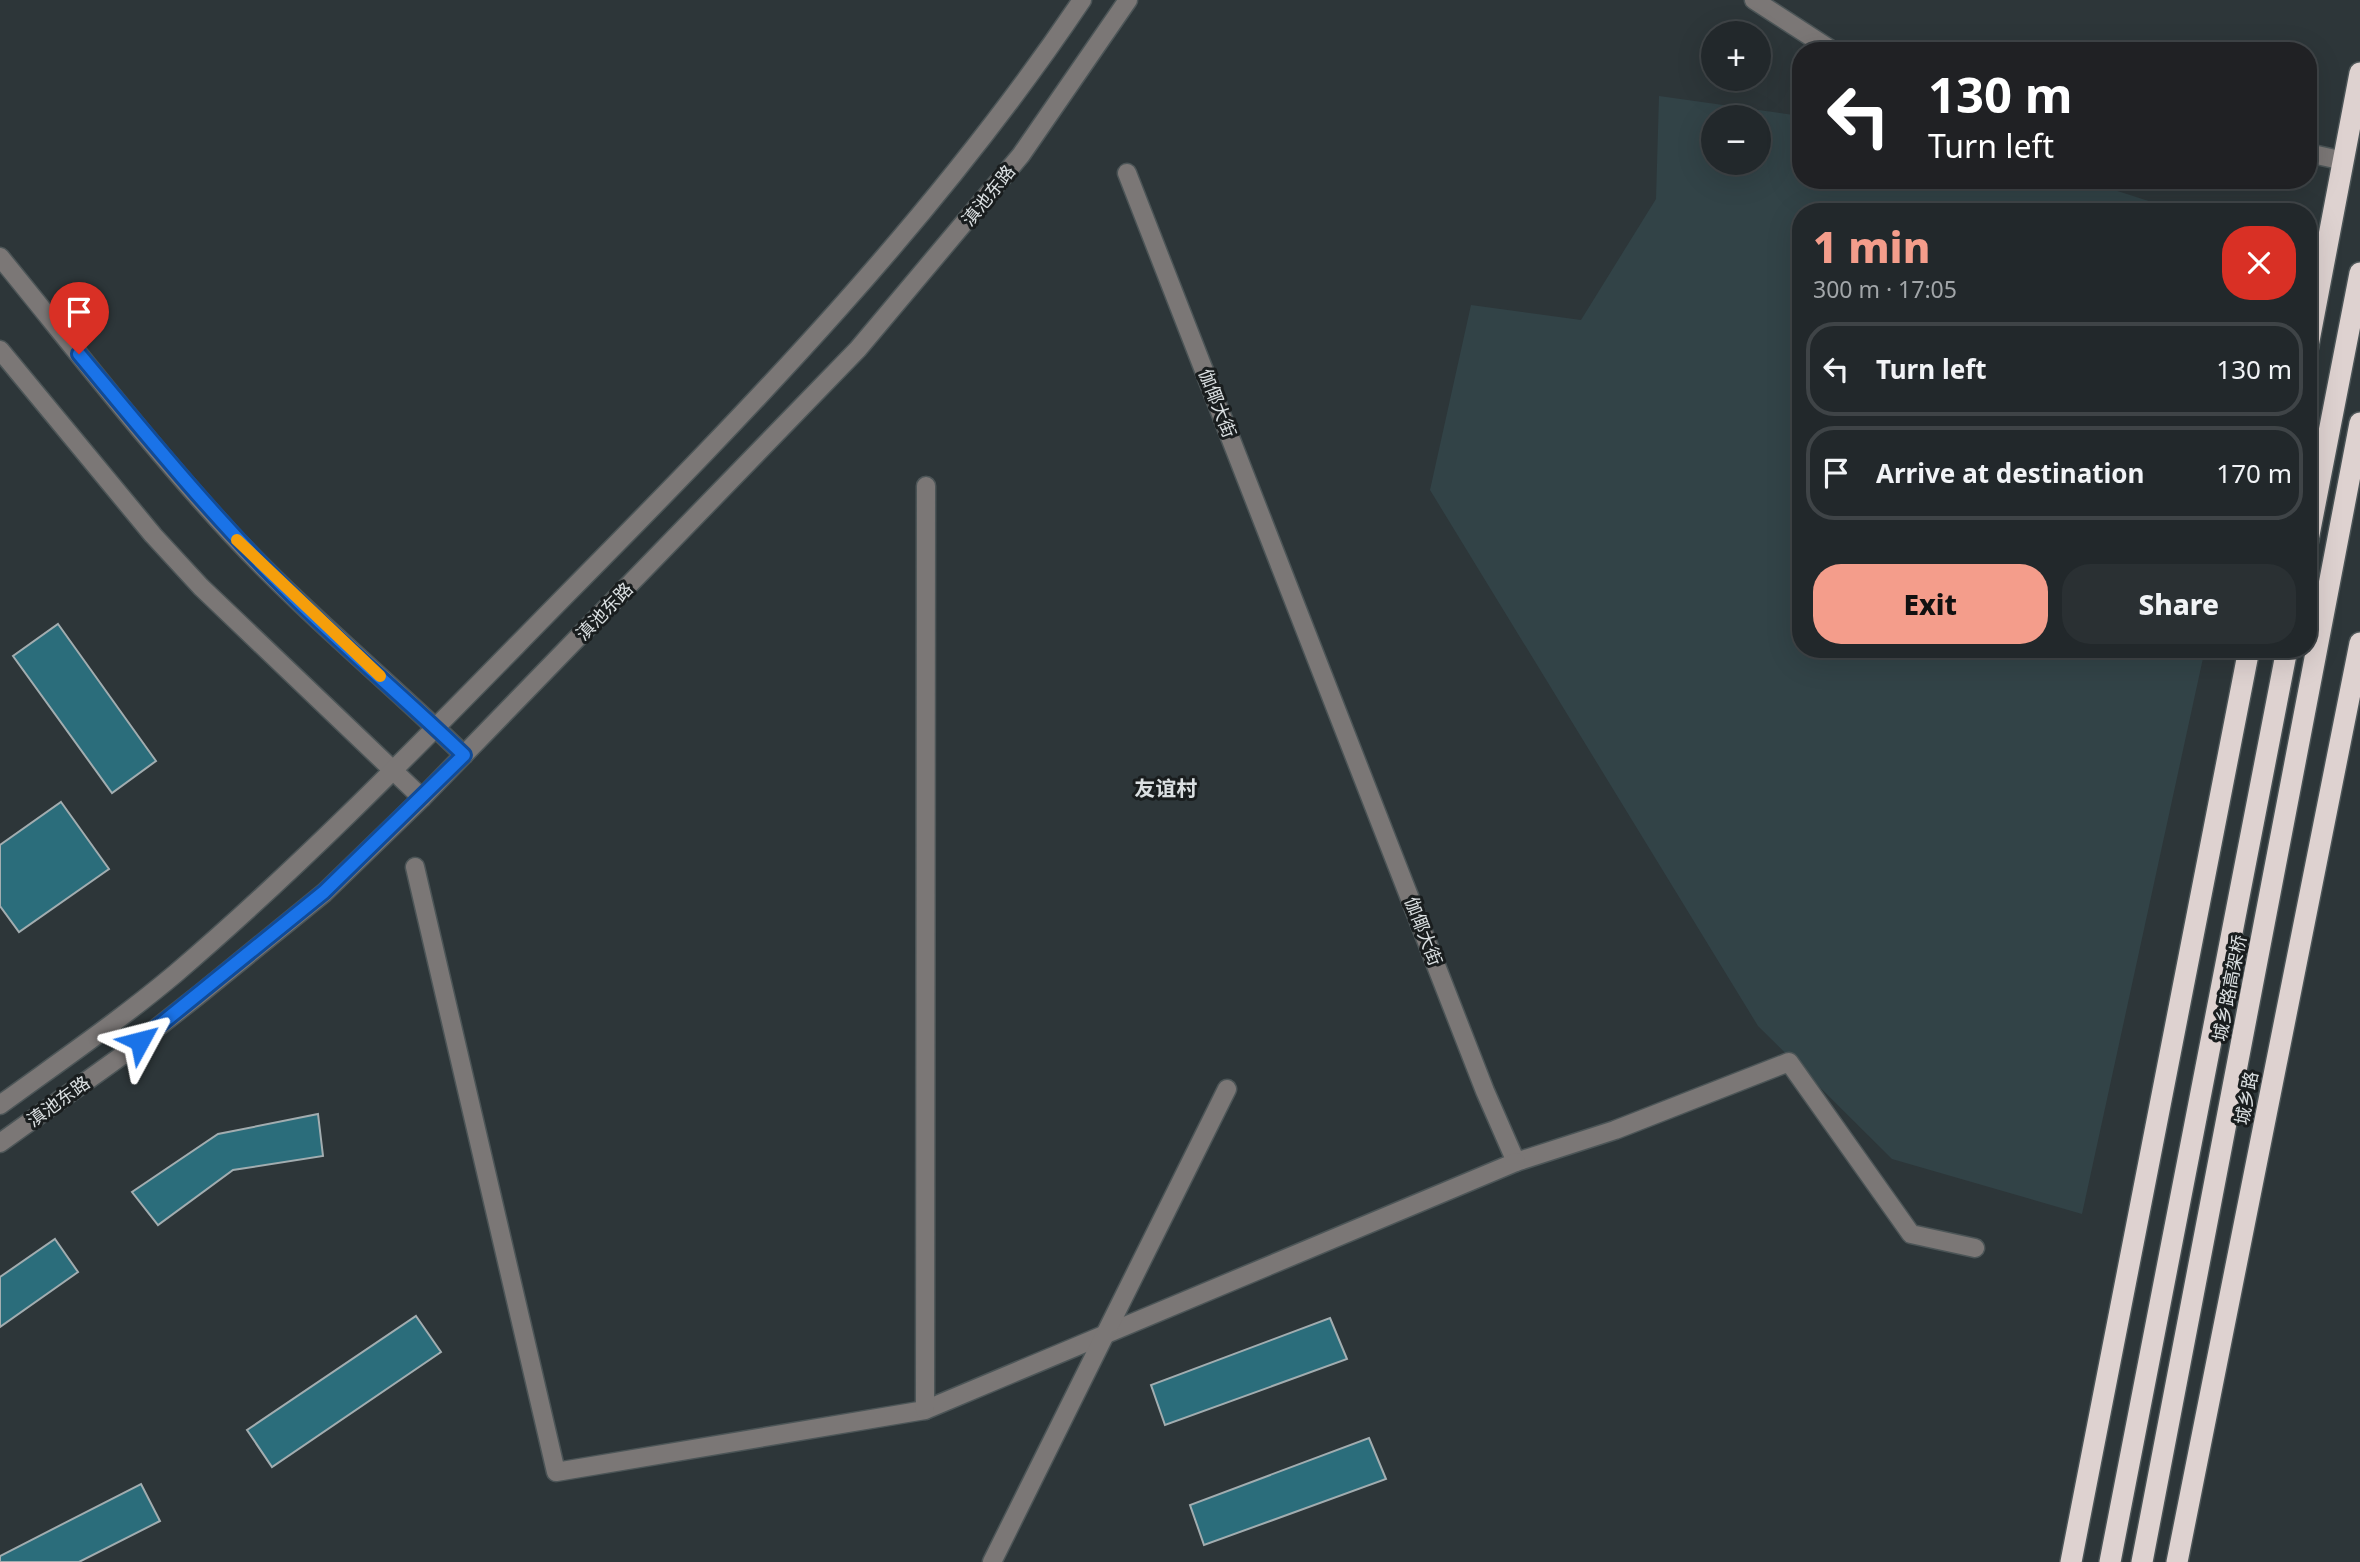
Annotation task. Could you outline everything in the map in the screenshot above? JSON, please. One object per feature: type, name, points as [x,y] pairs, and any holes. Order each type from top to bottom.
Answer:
[{"type":"highway","points":[[2317,300],[2360,73]]},
{"type":"highway","points":[[2317,494],[2360,273]]},
{"type":"highway","name":"城乡路高架桥","points":[[2317,648],[2360,423]]},
{"type":"highway","name":"城乡路","points":[[2177,1562],[2360,643]]},
{"type":"highway","points":[[2071,1562],[2247,658]]},
{"type":"highway","name":"城乡路高架桥","points":[[2110,1562],[2285,658]]},
{"type":"highway","name":"城乡路高架桥","points":[[2142,1562],[2315,658]]},
{"type":"street","name":"滇池东路","points":[[0,1105],[97,1035],[174,974],[393,772],[680,480],[884,258],[971,155],[1082,0]]},
{"type":"street","name":"滇池东路","points":[[0,1143],[120,1057],[211,986],[324,892],[422,798],[858,349],[1021,155],[1128,0]]},
{"type":"street","points":[[1754,0],[1819,42]]},
{"type":"street","points":[[2317,155],[2344,161]]},
{"type":"street","name":"伽倻大街","points":[[1127,173],[1485,1091],[1516,1162]]},
{"type":"street","points":[[0,257],[178,475],[234,536],[284,587],[464,755]]},
{"type":"street","points":[[0,350],[153,535],[193,579],[422,798]]},
{"type":"street","points":[[925,1410],[926,486]]},
{"type":"street","points":[[415,867],[556,1472],[925,1410],[1516,1162],[1615,1130],[1789,1062],[1911,1234],[1975,1248]]},
{"type":"street","points":[[992,1562],[1227,1089]]},
{"type":"shaded area","points":[[1659,96],[1723,105],[1701,105],[1701,175],[1771,175],[1771,112],[1792,115],[1792,189],[2111,189],[2155,203],[1792,203],[1792,658],[2203,658],[2082,1214],[1892,1159],[1758,1026],[1430,490],[1471,305],[1581,320],[1656,199]]},
{"type":"building","points":[[58,624],[156,761],[112,793],[13,656]]},
{"type":"building","points":[[61,802],[109,869],[19,932],[0,906],[0,845]]},
{"type":"building","points":[[318,1114],[323,1156],[233,1170],[158,1225],[132,1192],[218,1134]]},
{"type":"building","points":[[55,1239],[78,1272],[0,1327],[0,1277]]},
{"type":"building","points":[[416,1316],[441,1352],[272,1467],[247,1430]]},
{"type":"building","points":[[1330,1318],[1347,1359],[1165,1425],[1151,1385]]},
{"type":"building","points":[[1369,1438],[1386,1479],[1204,1545],[1190,1505]]},
{"type":"building","points":[[141,1484],[160,1521],[79,1562],[0,1562],[0,1556]]},
{"type":"slow traffic","points":[[237,540],[380,676]]},
{"type":"district","name":"友谊村","points":[[1166,788]]},
{"type":"route","points":[[79,354],[178,475],[234,536],[284,587],[464,755],[324,892],[140,1041]]}]
